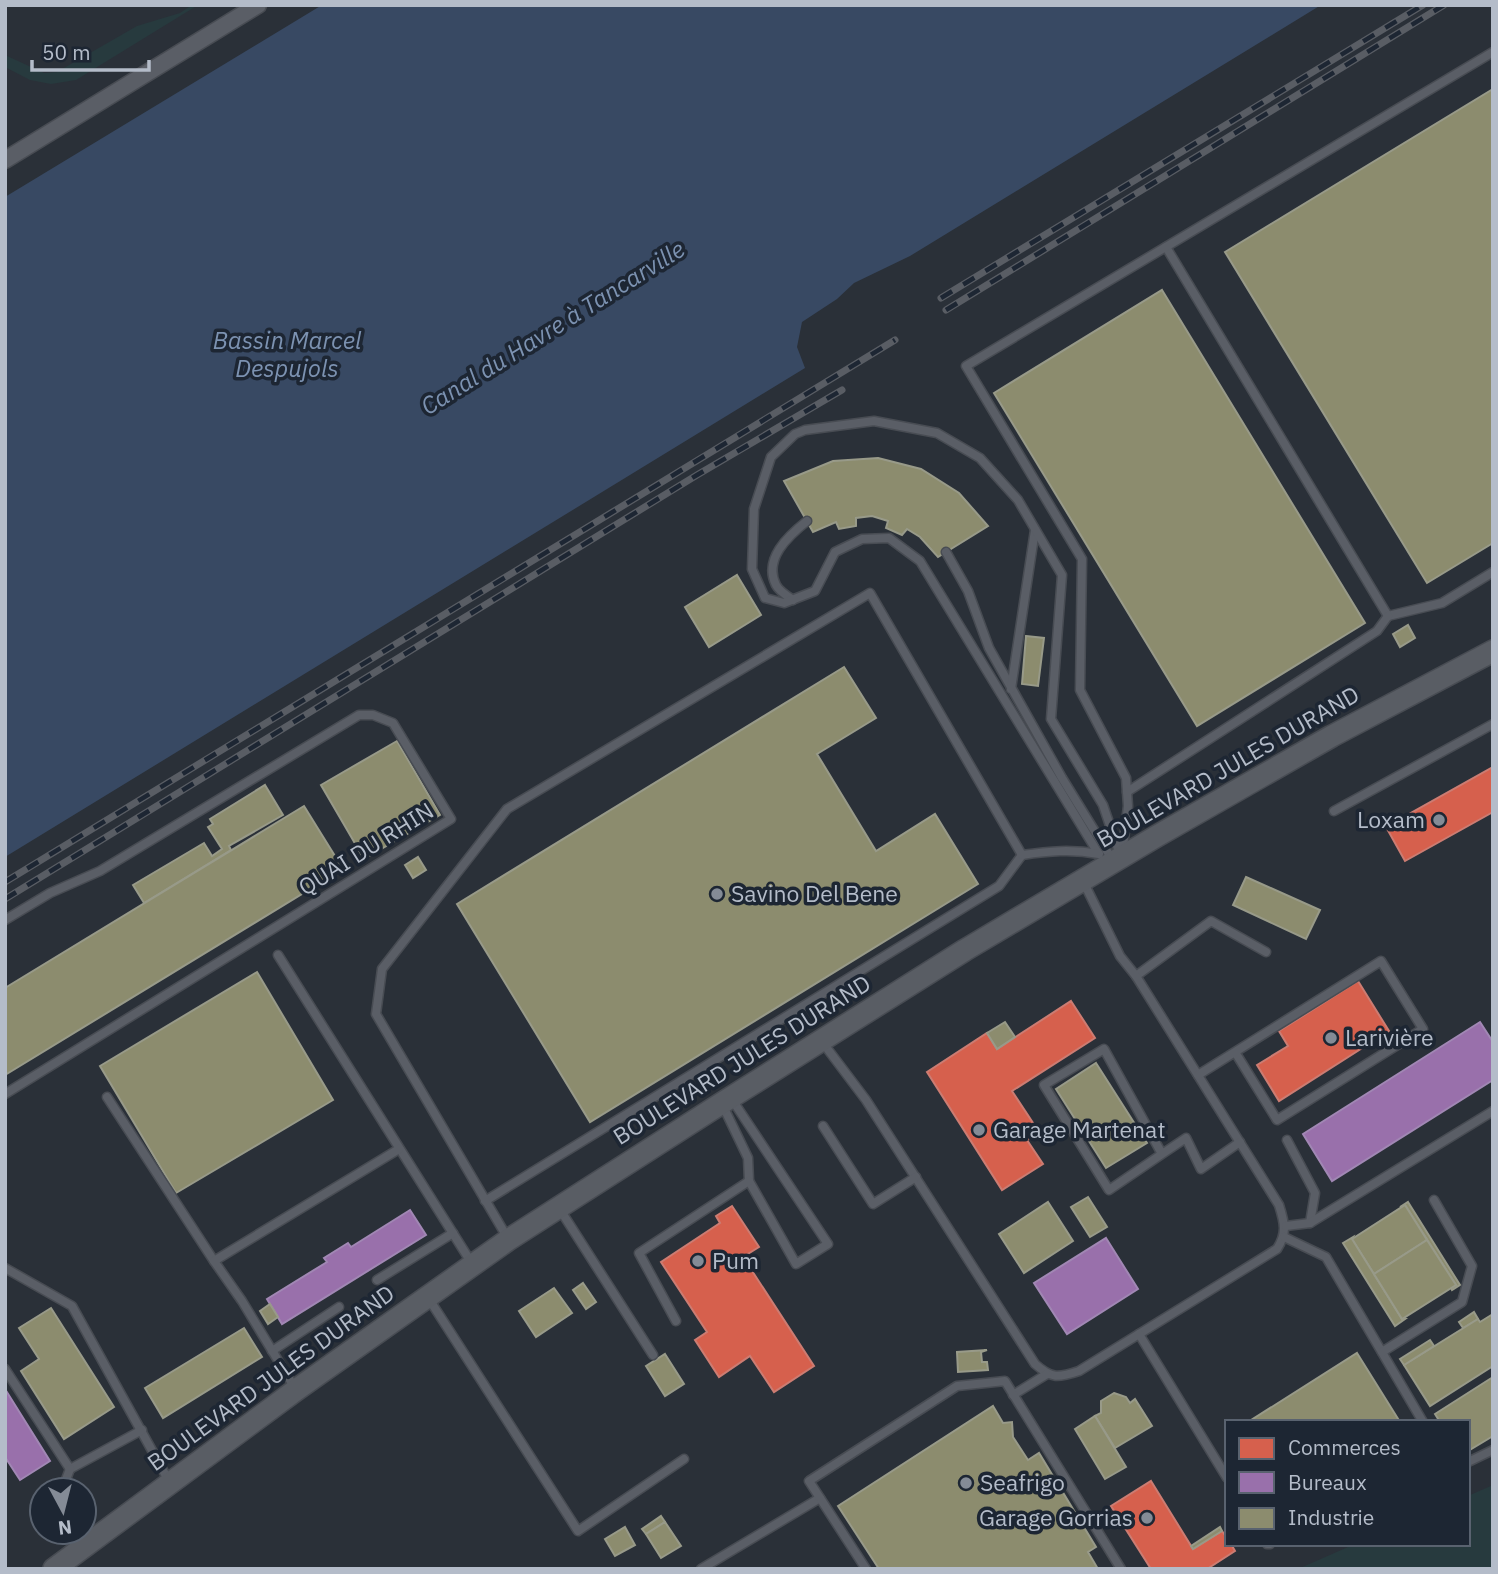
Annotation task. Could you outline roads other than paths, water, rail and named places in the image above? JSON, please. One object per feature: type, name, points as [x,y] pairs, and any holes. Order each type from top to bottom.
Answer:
[{"type":"main road","name":"BOULEVARD JULES DURAND","points":[[54,1569],[296,1390],[508,1240],[726,1100],[965,950],[1083,881],[1115,857],[1332,736],[1493,651]]},
{"type":"street","points":[[5,160],[258,5]]},
{"type":"lane","points":[[1115,857],[1127,792],[1126,778],[1080,690],[1082,559],[966,366],[1493,52]]},
{"type":"lane","points":[[1166,247],[1388,616]]},
{"type":"lane","points":[[1098,853],[920,561],[889,538],[862,538],[835,552],[815,590],[784,603],[765,598],[752,569],[754,509],[771,457],[795,434],[804,430],[874,421],[937,433],[980,458],[1018,500],[1062,575],[1051,719],[1103,805],[1115,857]]},
{"type":"lane","points":[[793,600],[777,588],[771,569],[777,553],[790,535],[807,521]]},
{"type":"lane","points":[[1011,689],[1035,530]]},
{"type":"lane","points":[[946,552],[968,591],[989,648],[1011,689],[1115,857]]},
{"type":"lane","points":[[1127,792],[1377,631],[1388,616],[1442,603],[1493,572]]},
{"type":"lane","points":[[508,1240],[376,1014],[382,970],[507,809],[870,593],[1022,855]]},
{"type":"lane","name":"QUAI DU RHIN","points":[[5,920],[50,893],[100,871],[359,715],[373,715],[393,723],[451,819],[5,1094]]},
{"type":"lane","points":[[1334,811],[1493,724]]},
{"type":"lane","points":[[485,1201],[999,886],[1022,855],[1077,850],[1115,857]]},
{"type":"lane","points":[[821,1040],[866,1100],[1035,1364],[1047,1374],[1062,1377],[1079,1371],[1277,1249],[1284,1237],[1286,1226],[1279,1205],[1136,976],[1120,956],[1083,881]]},
{"type":"lane","points":[[1136,976],[1211,921],[1266,952]]},
{"type":"lane","points":[[278,955],[473,1265]]},
{"type":"lane","points":[[1198,1075],[1381,961],[1423,1029],[1277,1120],[1235,1052]]},
{"type":"lane","points":[[1162,1154],[1104,1049],[1044,1085],[1109,1190],[1186,1138],[1201,1169],[1240,1142]]},
{"type":"lane","points":[[107,1097],[296,1390]]},
{"type":"lane","points":[[726,1100],[828,1244],[796,1264],[749,1181],[748,1158],[726,1100]]},
{"type":"lane","points":[[1286,1226],[1310,1223],[1493,1111]]},
{"type":"lane","points":[[823,1126],[873,1204],[916,1177]]},
{"type":"lane","points":[[1287,1139],[1315,1194],[1310,1223]]},
{"type":"lane","points":[[214,1261],[399,1149]]},
{"type":"lane","points":[[676,1321],[639,1253],[749,1181]]},
{"type":"lane","points":[[1382,1352],[1462,1302],[1472,1266],[1434,1200]]},
{"type":"lane","points":[[559,1208],[653,1355]]},
{"type":"lane","points":[[377,1280],[453,1233]]},
{"type":"lane","points":[[1284,1237],[1326,1257],[1422,1420]]},
{"type":"lane","points":[[5,1268],[72,1306],[170,1483]]},
{"type":"lane","points":[[428,1297],[578,1531],[684,1459]]},
{"type":"lane","points":[[272,1351],[339,1307]]},
{"type":"lane","points":[[1139,1334],[1225,1475]]},
{"type":"lane","points":[[5,1369],[71,1469]]},
{"type":"lane","points":[[1013,1395],[1047,1374]]},
{"type":"lane","points":[[866,1569],[809,1481],[957,1385],[1005,1381],[1121,1569]]},
{"type":"lane","points":[[68,1476],[71,1469],[142,1430]]},
{"type":"lane","points":[[1470,1461],[1493,1450]]},
{"type":"lane","points":[[701,1569],[820,1498]]},
{"type":"water","name":"Bassin Marcel Despujols","points":[[322,5],[1321,5],[910,256],[854,283],[837,299],[802,322],[797,347],[805,368],[5,857],[5,197]]},
{"type":"railway","points":[[941,298],[1423,5]]},
{"type":"railway","points":[[946,310],[1444,5]]},
{"type":"railway","points":[[5,882],[895,340]]},
{"type":"railway","points":[[5,899],[697,475],[842,390]]},
{"type":"place","name":"Loxam","points":[[1439,820]]},
{"type":"place","name":"Savino Del Bene","points":[[717,894]]},
{"type":"place","name":"Larivière","points":[[1331,1038]]},
{"type":"place","name":"Garage Martenat","points":[[979,1130]]},
{"type":"place","name":"Pum","points":[[698,1261]]},
{"type":"place","name":"Seafrigo","points":[[966,1483]]},
{"type":"place","name":"Garage Gorrias","points":[[1147,1518]]},
{"type":"water label","name":"Canal du Havre à Tancarville","points":[[553,328]]}]
